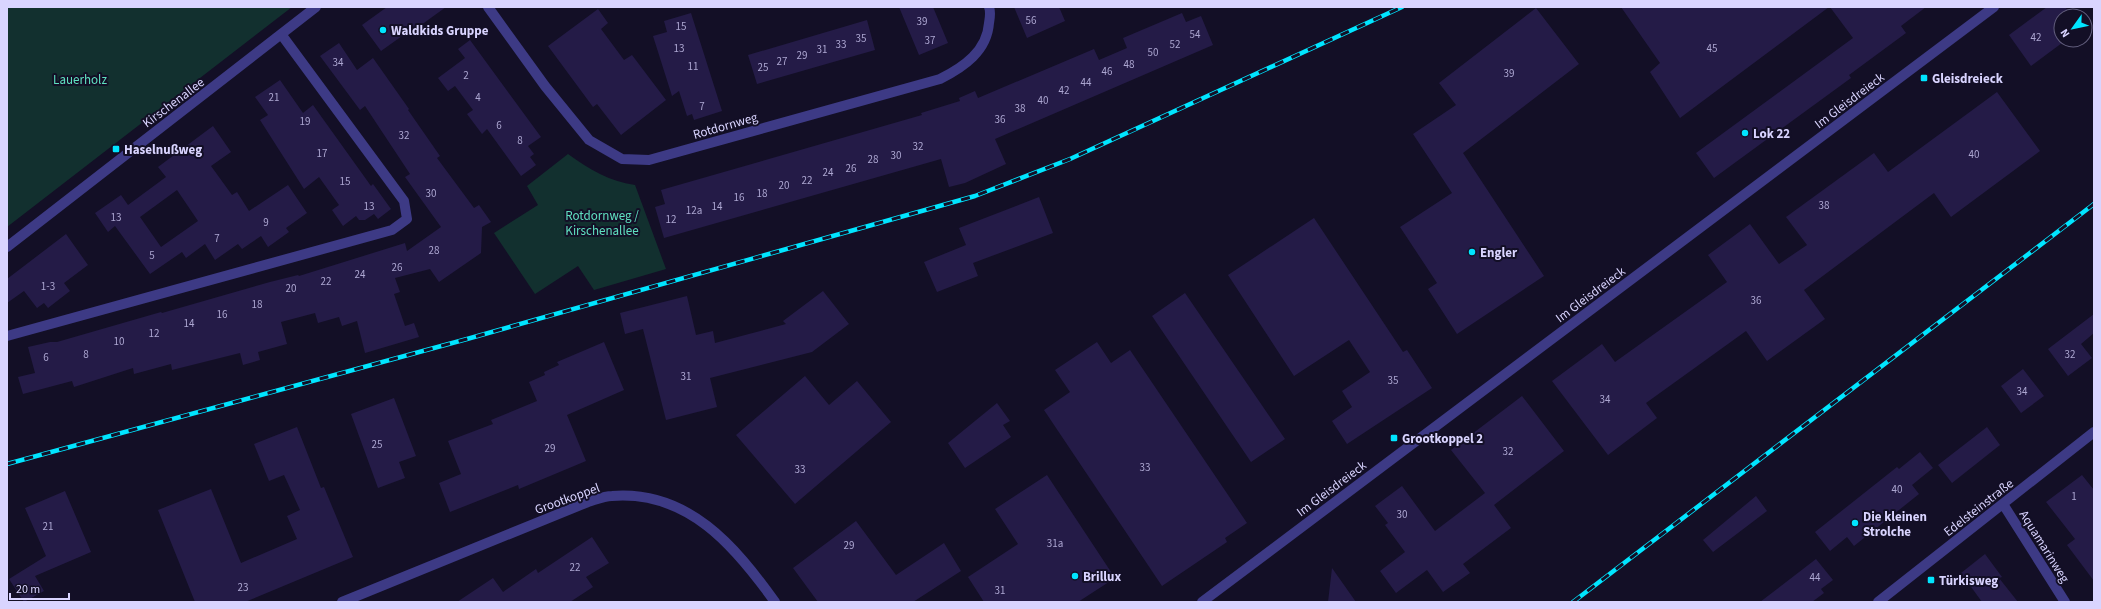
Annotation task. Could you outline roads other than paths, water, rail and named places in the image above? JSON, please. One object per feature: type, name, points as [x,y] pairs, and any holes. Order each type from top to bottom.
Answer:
[{"type":"street","name":"Kirschenallee","points":[[7,247],[316,7]]},
{"type":"street","name":"Rotdornweg","points":[[488,7],[550,92],[589,140],[622,159],[649,160],[940,78],[956,71],[973,58],[983,44],[989,32],[989,7]]},
{"type":"street","name":"Im Gleisdreieck","points":[[1202,602],[1994,7]]},
{"type":"street","points":[[7,336],[392,230],[407,219],[404,201],[281,34]]},
{"type":"street","name":"Edelsteinstraße","points":[[1878,602],[2094,432]]},
{"type":"street","name":"Grootkoppel","points":[[342,602],[588,502],[611,496],[656,500],[694,515],[722,537],[775,602]]},
{"type":"street","name":"Aquamarinweg","points":[[2003,504],[2065,602]]},
{"type":"railway","points":[[7,464],[467,339],[975,196],[1070,159],[1402,7]]},
{"type":"railway","points":[[1573,602],[2094,204]]},
{"type":"place","name":"Waldkids Gruppe","points":[[383,30]]},
{"type":"place","name":"Gleisdreieck","points":[[1924,78]]},
{"type":"place","name":"Lok 22","points":[[1745,133]]},
{"type":"place","name":"Haselnußweg","points":[[116,149]]},
{"type":"place","name":"Engler","points":[[1472,252]]},
{"type":"place","name":"Grootkoppel 2","points":[[1394,438]]},
{"type":"place","name":"Die kleinen Strolche","points":[[1855,523]]},
{"type":"place","name":"Brillux","points":[[1075,576]]},
{"type":"place","name":"Türkisweg","points":[[1931,580]]},
{"type":"park label","name":"Lauerholz","points":[[80,79]]},
{"type":"park label","name":"Rotdornweg / Kirschenallee","points":[[602,222]]}]
